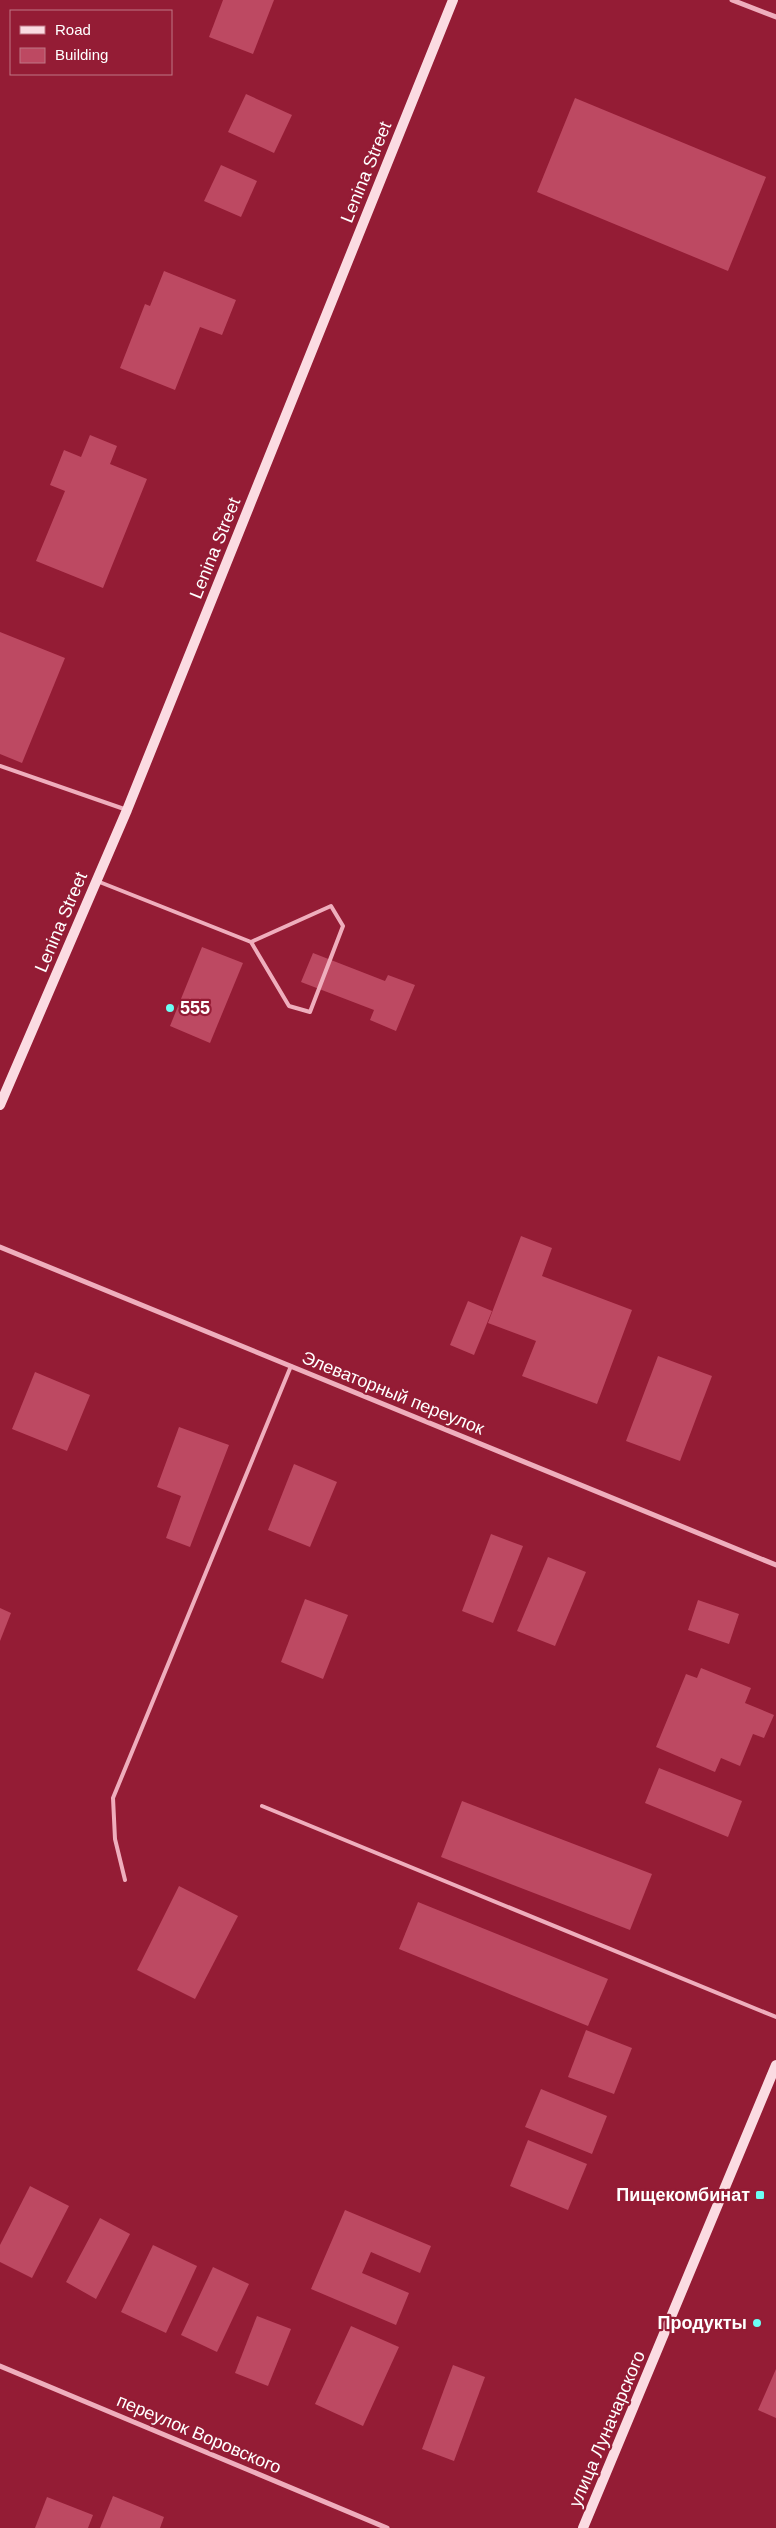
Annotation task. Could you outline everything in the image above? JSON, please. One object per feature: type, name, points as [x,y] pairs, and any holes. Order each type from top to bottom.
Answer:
[{"type":"main road","name":"Lenina Street","points":[[0,1105],[127,810],[453,0]]},
{"type":"main road","name":"улица Луначарского","points":[[583,2528],[776,2065]]},
{"type":"street","points":[[732,0],[776,17]]},
{"type":"street","name":"Элеваторный переулок","points":[[0,1246],[776,1565]]},
{"type":"street","name":"переулок Воровского","points":[[0,2366],[387,2528]]},
{"type":"lane","points":[[0,766],[127,810]]},
{"type":"lane","points":[[97,881],[252,942],[288,1006],[310,1012],[343,926],[331,906],[252,942]]},
{"type":"lane","points":[[125,1880],[115,1839],[113,1798],[291,1366]]},
{"type":"lane","points":[[262,1806],[776,2017]]},
{"type":"building","points":[[223,0],[274,0],[253,54],[209,37]]},
{"type":"building","points":[[246,94],[292,115],[274,153],[228,132]]},
{"type":"building","points":[[575,98],[766,177],[728,271],[537,192]]},
{"type":"building","points":[[221,165],[257,181],[241,217],[204,201]]},
{"type":"building","points":[[164,271],[236,300],[222,335],[200,327],[175,390],[120,368],[145,304],[150,306]]},
{"type":"building","points":[[90,435],[117,446],[110,464],[147,479],[103,588],[36,561],[65,491],[50,485],[64,450],[81,457]]},
{"type":"building","points":[[0,632],[65,658],[22,763],[0,754]]},
{"type":"building","points":[[202,947],[243,963],[210,1043],[170,1026]]},
{"type":"building","points":[[313,953],[385,981],[388,975],[415,985],[396,1031],[370,1020],[374,1010],[301,982]]},
{"type":"building","points":[[521,1236],[552,1248],[542,1276],[632,1310],[597,1404],[522,1376],[536,1341],[488,1323]]},
{"type":"building","points":[[468,1301],[492,1311],[474,1355],[450,1345]]},
{"type":"building","points":[[658,1356],[712,1376],[680,1461],[626,1441]]},
{"type":"building","points":[[35,1372],[90,1395],[67,1451],[12,1429]]},
{"type":"building","points":[[179,1427],[229,1445],[190,1547],[166,1538],[181,1496],[157,1487]]},
{"type":"building","points":[[294,1464],[337,1482],[310,1547],[268,1530]]},
{"type":"building","points":[[491,1534],[523,1546],[493,1623],[462,1611]]},
{"type":"building","points":[[548,1557],[586,1572],[555,1646],[517,1631]]},
{"type":"building","points":[[305,1599],[348,1615],[323,1679],[281,1662]]},
{"type":"building","points":[[698,1600],[739,1614],[729,1644],[688,1630]]},
{"type":"building","points":[[0,1608],[11,1613],[0,1641]]},
{"type":"building","points":[[701,1668],[751,1688],[745,1703],[774,1715],[764,1738],[753,1734],[740,1766],[721,1758],[715,1772],[656,1747],[686,1674],[697,1678]]},
{"type":"building","points":[[659,1768],[742,1801],[728,1837],[645,1803]]},
{"type":"building","points":[[462,1801],[652,1874],[630,1930],[441,1857]]},
{"type":"building","points":[[179,1886],[238,1916],[195,1999],[137,1970]]},
{"type":"building","points":[[418,1902],[608,1979],[588,2026],[399,1949]]},
{"type":"building","points":[[586,2030],[632,2048],[614,2094],[568,2077]]},
{"type":"building","points":[[541,2089],[607,2116],[592,2154],[525,2127]]},
{"type":"building","points":[[528,2140],[587,2164],[568,2210],[510,2186]]},
{"type":"building","points":[[30,2186],[69,2206],[32,2278],[0,2262],[0,2245]]},
{"type":"building","points":[[345,2210],[431,2246],[420,2273],[371,2252],[362,2273],[409,2293],[396,2325],[311,2289]]},
{"type":"building","points":[[100,2218],[130,2234],[96,2299],[66,2282]]},
{"type":"building","points":[[153,2245],[197,2266],[166,2333],[121,2312]]},
{"type":"building","points":[[213,2267],[249,2284],[217,2352],[181,2335]]},
{"type":"building","points":[[257,2316],[291,2329],[268,2386],[235,2373]]},
{"type":"building","points":[[351,2326],[399,2347],[363,2426],[315,2404]]},
{"type":"building","points":[[453,2365],[485,2377],[454,2461],[422,2449]]},
{"type":"building","points":[[776,2369],[776,2418],[758,2410]]},
{"type":"building","points":[[113,2496],[164,2517],[160,2528],[100,2528]]},
{"type":"building","points":[[47,2497],[93,2515],[88,2528],[35,2528]]},
{"type":"place","name":"555","points":[[170,1008]]},
{"type":"place","name":"Пищекомбинат","points":[[760,2195]]},
{"type":"place","name":"Продукты","points":[[757,2323]]}]
